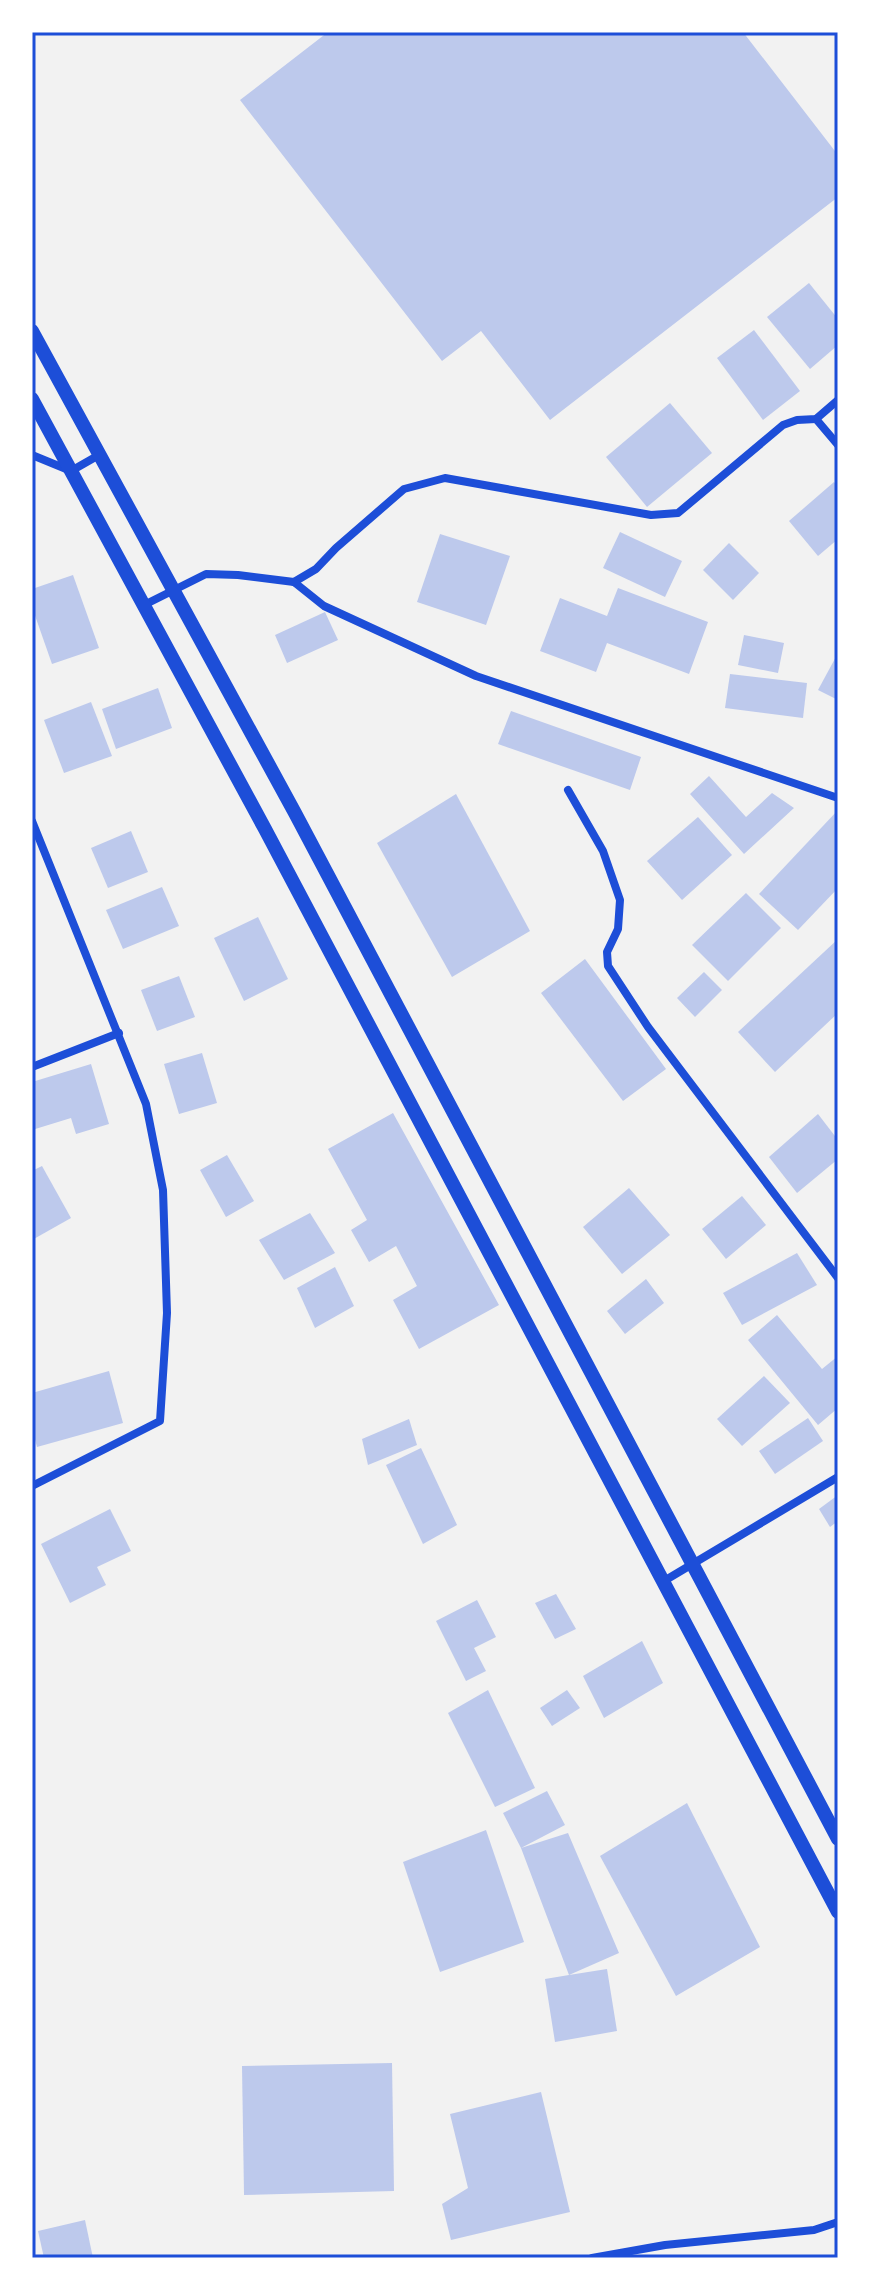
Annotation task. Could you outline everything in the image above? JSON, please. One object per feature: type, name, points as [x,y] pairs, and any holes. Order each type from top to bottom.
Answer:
[{"type":"street","points":[[32,331],[303,826],[838,1839]]},
{"type":"street","points":[[32,399],[835,1906]]},
{"type":"street","points":[[294,582],[316,569],[404,489],[445,478],[651,515],[678,513],[783,425],[797,420],[816,419],[838,400]]},
{"type":"street","points":[[816,419],[838,445]]},
{"type":"street","points":[[32,455],[71,471]]},
{"type":"street","points":[[71,471],[99,455]]},
{"type":"street","points":[[144,605],[206,574],[294,582],[324,606],[476,676],[838,798]]},
{"type":"street","points":[[568,790],[603,851],[620,900],[618,929],[607,952],[608,966],[648,1027],[838,1278]]},
{"type":"street","points":[[32,821],[146,1104],[163,1190],[167,1313],[160,1421],[32,1486]]},
{"type":"street","points":[[32,1067],[119,1033]]},
{"type":"street","points":[[664,1581],[838,1477]]},
{"type":"street","points":[[592,2258],[665,2245],[814,2230],[838,2222]]},
{"type":"building","points":[[328,32],[743,32],[838,155],[838,197],[550,420],[481,331],[442,361],[240,100]]},
{"type":"building","points":[[809,283],[838,319],[838,345],[810,369],[767,317]]},
{"type":"building","points":[[754,330],[800,391],[763,420],[717,358]]},
{"type":"building","points":[[670,403],[712,453],[647,507],[606,457]]},
{"type":"building","points":[[834,482],[838,487],[838,539],[818,556],[789,521]]},
{"type":"building","points":[[620,532],[682,561],[665,597],[603,568]]},
{"type":"building","points":[[440,534],[510,556],[486,625],[417,602]]},
{"type":"building","points":[[729,543],[759,573],[733,600],[703,570]]},
{"type":"building","points":[[73,575],[99,648],[52,664],[32,607],[32,589]]},
{"type":"building","points":[[618,588],[708,622],[689,674],[607,643],[596,672],[540,651],[560,598],[607,616]]},
{"type":"building","points":[[325,612],[338,640],[287,663],[275,635]]},
{"type":"building","points":[[744,635],[784,643],[778,673],[738,665]]},
{"type":"building","points":[[838,653],[838,700],[818,690]]},
{"type":"building","points":[[730,674],[807,683],[803,718],[725,708]]},
{"type":"building","points":[[158,688],[172,728],[116,749],[102,709]]},
{"type":"building","points":[[91,702],[112,756],[64,773],[44,720]]},
{"type":"building","points":[[511,711],[641,757],[630,790],[498,744]]},
{"type":"building","points":[[709,776],[746,817],[772,793],[794,808],[744,854],[690,794]]},
{"type":"building","points":[[456,794],[530,931],[452,977],[377,843]]},
{"type":"building","points":[[838,810],[838,888],[798,930],[759,894]]},
{"type":"building","points":[[698,817],[732,855],[682,900],[647,861]]},
{"type":"building","points":[[131,831],[148,872],[108,888],[91,848]]},
{"type":"building","points":[[162,887],[179,926],[123,949],[106,910]]},
{"type":"building","points":[[746,893],[781,928],[728,981],[692,945]]},
{"type":"building","points":[[258,917],[288,979],[244,1001],[214,938]]},
{"type":"building","points":[[838,939],[838,1013],[775,1072],[738,1032]]},
{"type":"building","points":[[585,959],[666,1069],[623,1101],[541,993]]},
{"type":"building","points":[[704,972],[722,990],[695,1017],[677,998]]},
{"type":"building","points":[[179,976],[195,1017],[157,1031],[141,990]]},
{"type":"building","points":[[202,1053],[217,1103],[179,1114],[164,1064]]},
{"type":"building","points":[[91,1064],[109,1124],[76,1134],[71,1118],[32,1130],[32,1082]]},
{"type":"building","points":[[393,1113],[499,1305],[419,1349],[393,1300],[417,1286],[396,1246],[369,1262],[351,1230],[367,1220],[328,1149]]},
{"type":"building","points":[[818,1114],[838,1140],[838,1159],[797,1193],[769,1157]]},
{"type":"building","points":[[227,1155],[254,1201],[226,1217],[200,1170]]},
{"type":"building","points":[[42,1166],[71,1218],[32,1240],[32,1171]]},
{"type":"building","points":[[629,1188],[670,1235],[622,1274],[583,1227]]},
{"type":"building","points":[[742,1196],[766,1225],[726,1259],[702,1229]]},
{"type":"building","points":[[310,1213],[335,1253],[284,1280],[259,1240]]},
{"type":"building","points":[[797,1253],[817,1285],[742,1325],[723,1293]]},
{"type":"building","points":[[335,1267],[354,1306],[315,1328],[297,1288]]},
{"type":"building","points":[[646,1279],[664,1303],[625,1334],[607,1311]]},
{"type":"building","points":[[777,1315],[822,1369],[838,1356],[838,1408],[818,1425],[748,1340]]},
{"type":"building","points":[[109,1371],[123,1423],[37,1447],[32,1428],[32,1393]]},
{"type":"building","points":[[764,1376],[790,1403],[742,1446],[717,1419]]},
{"type":"building","points":[[808,1418],[823,1441],[775,1474],[759,1451]]},
{"type":"building","points":[[409,1419],[417,1445],[368,1465],[362,1439]]},
{"type":"building","points":[[421,1448],[457,1525],[423,1544],[386,1465]]},
{"type":"building","points":[[838,1495],[838,1521],[830,1527],[819,1509]]},
{"type":"building","points":[[110,1509],[131,1551],[97,1567],[106,1585],[70,1603],[41,1544]]},
{"type":"building","points":[[556,1594],[576,1629],[555,1639],[535,1603]]},
{"type":"building","points":[[477,1600],[496,1637],[474,1648],[486,1671],[466,1681],[436,1621]]},
{"type":"building","points":[[642,1641],[663,1683],[604,1718],[583,1676]]},
{"type":"building","points":[[488,1690],[535,1788],[495,1807],[448,1713]]},
{"type":"building","points":[[567,1690],[580,1708],[552,1726],[540,1708]]},
{"type":"building","points":[[547,1791],[565,1825],[521,1848],[503,1813]]},
{"type":"building","points":[[687,1803],[760,1947],[676,1996],[600,1856]]},
{"type":"building","points":[[486,1830],[524,1942],[440,1972],[403,1862]]},
{"type":"building","points":[[568,1833],[619,1953],[569,1975],[521,1848]]},
{"type":"building","points":[[607,1969],[617,2031],[555,2042],[545,1979]]},
{"type":"building","points":[[392,2063],[394,2191],[244,2195],[242,2066]]},
{"type":"building","points":[[541,2092],[570,2212],[451,2240],[442,2204],[468,2188],[450,2114]]},
{"type":"building","points":[[85,2220],[93,2258],[44,2258],[38,2231]]}]
